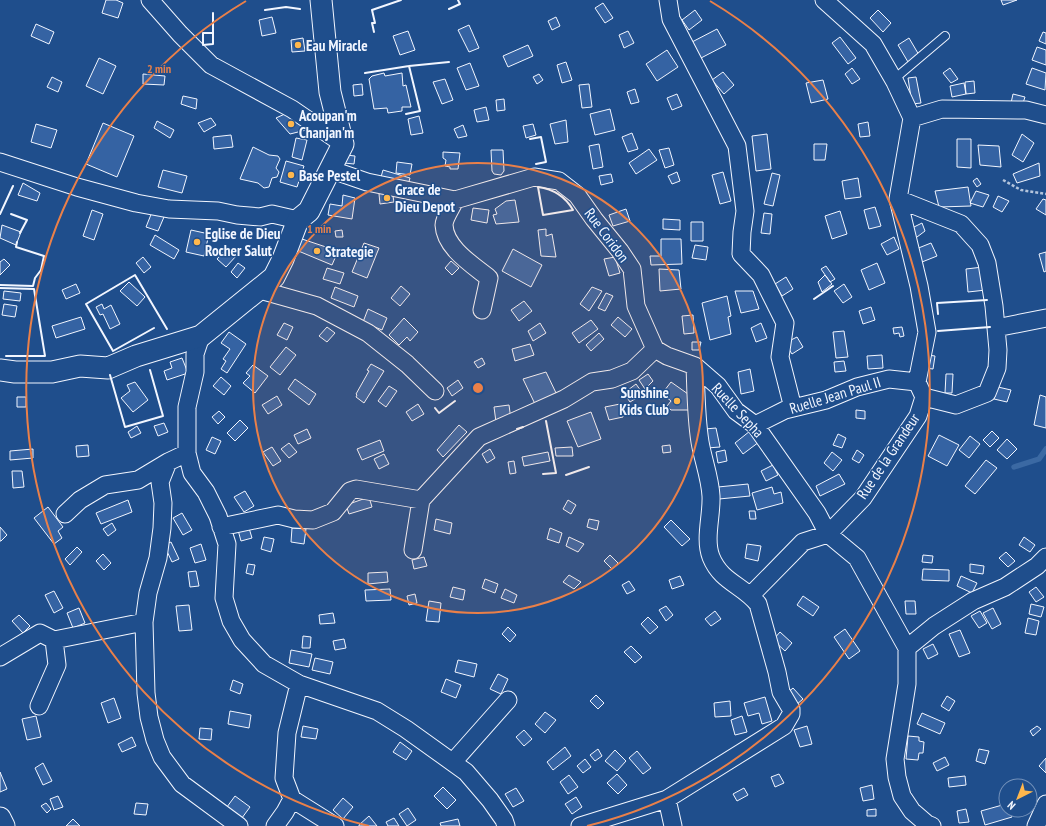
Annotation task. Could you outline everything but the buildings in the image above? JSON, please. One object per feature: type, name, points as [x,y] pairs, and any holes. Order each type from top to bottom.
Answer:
[{"type":"street","points":[[150,0],[180,34],[211,65],[292,109],[343,144]]},
{"type":"street","points":[[0,370],[15,372],[52,372],[80,366],[108,368],[136,356],[201,336],[260,290],[274,277],[298,220],[309,211],[324,178],[343,144],[330,92],[321,0]]},
{"type":"street","points":[[668,0],[671,19],[737,146],[745,211],[741,254],[761,275],[785,323],[780,357],[793,408]]},
{"type":"street","points":[[824,0],[873,44],[895,82],[912,118],[898,199],[920,286],[927,332],[917,382]]},
{"type":"street","points":[[912,118],[942,109],[1026,110],[1046,114]]},
{"type":"street","points":[[0,162],[77,187],[136,203],[168,209],[218,211],[237,216],[260,217],[272,214],[298,220]]},
{"type":"street","name":"Rue Coridon","points":[[324,178],[332,170],[366,182],[455,200],[534,177],[559,180],[577,195],[632,269],[636,306],[655,349]]},
{"type":"street","points":[[898,199],[961,224],[980,245],[987,263],[996,328],[997,368],[986,393],[956,405],[924,397]]},
{"type":"street","points":[[455,200],[444,224],[447,238],[459,252],[489,278],[482,310]]},
{"type":"street","points":[[260,290],[317,306],[368,333],[407,364],[435,391]]},
{"type":"street","points":[[996,328],[1046,318]]},
{"type":"street","points":[[201,336],[196,354],[195,372],[187,407],[187,453],[192,473],[206,492],[221,527],[226,544],[224,598],[232,621],[242,640],[264,664],[299,684],[378,711],[453,762],[466,772],[490,800],[504,820],[506,826]]},
{"type":"street","points":[[413,550],[416,522],[421,500],[479,437],[564,399],[592,382],[612,379],[632,371],[655,349]]},
{"type":"street","name":"Ruelle Sepha","points":[[655,349],[667,356],[695,366],[718,386],[736,411],[756,425],[817,513],[828,534]]},
{"type":"street","points":[[580,826],[667,799],[784,726],[791,714],[791,708],[778,683],[777,672],[758,604],[751,595],[731,583],[719,571],[711,556],[709,540],[711,495],[700,442],[695,366]]},
{"type":"street","name":"Ruelle Jean Paul II","points":[[756,425],[785,410],[826,400],[857,387],[889,378],[917,382]]},
{"type":"street","name":"Rue de la Grandeur","points":[[828,534],[863,498],[918,416],[924,397],[917,382]]},
{"type":"street","points":[[65,514],[80,500],[105,485],[138,480],[168,462],[187,453]]},
{"type":"street","points":[[168,462],[160,482],[163,503],[162,528],[158,558],[148,594],[144,622],[146,693],[149,717],[155,740],[162,757],[182,784],[239,826]]},
{"type":"street","points":[[221,527],[278,515],[294,519],[313,520],[333,512],[350,491],[356,489],[421,500]]},
{"type":"street","points":[[751,595],[803,542],[828,534],[857,558],[907,648],[907,684],[895,759],[897,777],[902,796],[912,811],[927,824],[932,826]]},
{"type":"street","points":[[907,648],[934,626],[973,601],[1005,587],[1037,566],[1046,557]]},
{"type":"street","points":[[0,657],[40,633],[54,640],[144,622]]},
{"type":"street","points":[[39,706],[57,665],[54,640]]},
{"type":"street","points":[[299,684],[287,733],[284,778],[292,799],[335,826]]},
{"type":"street","points":[[453,762],[508,700]]},
{"type":"street","points":[[275,826],[292,799]]},
{"type":"street","points":[[667,799],[673,826]]},
{"type":"street","points":[[1036,826],[1046,804]]},
{"type":"street","points":[[0,818],[4,826]]},
{"type":"lane","points":[[895,82],[899,75],[945,36]]},
{"type":"path","points":[[1003,180],[1021,190],[1046,194]]},
{"type":"waterway","points":[[1014,467],[1039,459],[1046,449]]},
{"type":"wall","points":[[374,32],[372,23],[375,23],[372,10],[401,0]]},
{"type":"wall","points":[[449,9],[460,4],[458,0]]},
{"type":"wall","points":[[265,10],[286,7],[300,9]]},
{"type":"wall","points":[[213,13],[213,44],[203,45],[203,33],[213,33]]},
{"type":"wall","points":[[406,114],[420,111],[409,66],[449,62]]},
{"type":"wall","points":[[365,73],[409,66]]},
{"type":"wall","points":[[530,139],[541,137],[546,162],[536,164]]},
{"type":"wall","points":[[0,214],[13,186]]},
{"type":"wall","points":[[538,187],[554,191],[562,197],[573,210],[543,215],[538,187]]},
{"type":"wall","points":[[11,214],[27,220],[20,233]]},
{"type":"wall","points":[[0,285],[33,286],[35,278],[41,270],[44,256],[16,247],[17,242]]},
{"type":"wall","points":[[154,328],[113,351],[86,304],[135,275],[167,329]]},
{"type":"wall","points":[[814,299],[833,286]]},
{"type":"wall","points":[[0,288],[34,289],[45,356],[6,356]]},
{"type":"wall","points":[[938,314],[937,303],[987,300]]},
{"type":"wall","points":[[938,331],[990,327]]},
{"type":"wall","points":[[110,375],[125,427],[163,416],[150,370]]},
{"type":"wall","points":[[435,408],[439,413],[455,401]]},
{"type":"wall","points":[[543,474],[556,473],[546,421]]},
{"type":"wall","points":[[517,429],[523,427]]},
{"type":"wall","points":[[566,475],[589,467]]},
{"type":"place","name":"Eau Miracle","points":[[298,45]]},
{"type":"place","name":"Acoupan'm Chanjan'm","points":[[291,124]]},
{"type":"place","name":"Base Pestel","points":[[291,175]]},
{"type":"place","name":"Grace de Dieu Depot","points":[[387,198]]},
{"type":"place","name":"Eglise de Dieu Rocher Salut","points":[[197,242]]},
{"type":"place","name":"Strategie","points":[[317,251]]},
{"type":"place","name":"Sunshine Kids Club","points":[[677,401]]}]
